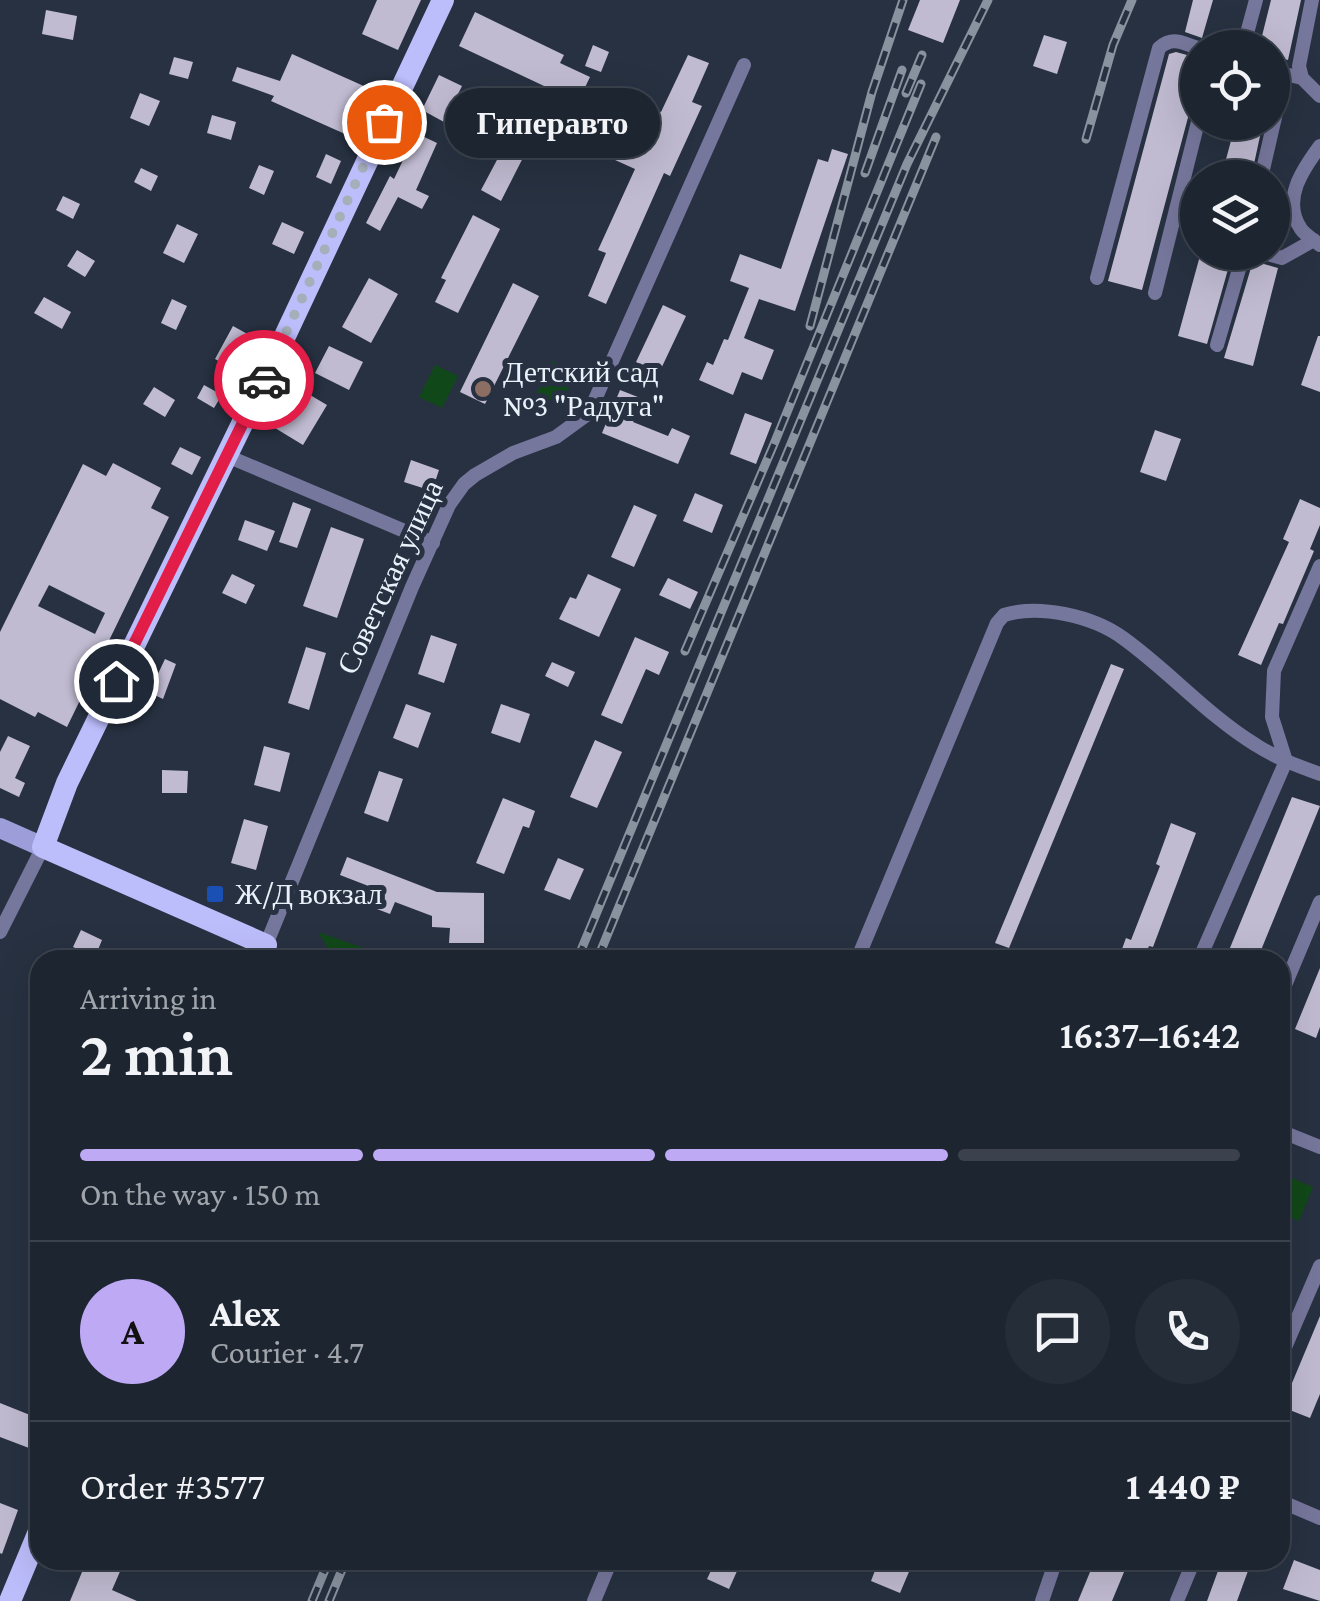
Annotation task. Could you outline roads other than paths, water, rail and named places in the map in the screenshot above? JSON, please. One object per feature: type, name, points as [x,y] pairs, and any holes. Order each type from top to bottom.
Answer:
[{"type":"main road","points":[[43,847],[67,783],[443,0]]},
{"type":"main road","points":[[0,828],[259,950]]},
{"type":"main road","points":[[10,1601],[30,1553]]},
{"type":"street","points":[[1248,30],[1256,0]]},
{"type":"street","points":[[1312,0],[1298,66],[1302,78],[1320,96]]},
{"type":"street","points":[[1098,278],[1159,48],[1167,41],[1180,41]]},
{"type":"street","name":"Советская улица","points":[[264,950],[449,505],[464,484],[494,463],[556,436],[589,412],[744,65]]},
{"type":"street","points":[[1290,75],[1302,78]]},
{"type":"street","points":[[1155,293],[1193,140]]},
{"type":"street","points":[[1290,254],[1317,242],[1301,229],[1293,204],[1298,176],[1320,146]]},
{"type":"street","points":[[1217,345],[1239,270]]},
{"type":"street","points":[[227,456],[433,542]]},
{"type":"street","points":[[1203,950],[1286,761],[1272,716],[1274,671],[1320,566]]},
{"type":"street","points":[[860,950],[996,622],[1004,614],[1034,611],[1076,617],[1102,626],[1122,637],[1182,690],[1254,744],[1320,774]]},
{"type":"street","points":[[0,932],[43,847]]},
{"type":"street","points":[[1290,972],[1320,902]]},
{"type":"street","points":[[1290,1134],[1320,1148]]},
{"type":"street","points":[[1290,1336],[1320,1266]]},
{"type":"street","points":[[1290,1505],[1320,1518]]},
{"type":"street","points":[[594,1601],[607,1570]]},
{"type":"street","points":[[1042,1601],[1053,1570]]},
{"type":"street","points":[[1177,1601],[1190,1570]]},
{"type":"railway","points":[[810,326],[872,92],[903,0]]},
{"type":"railway","points":[[581,950],[907,164],[988,0]]},
{"type":"railway","points":[[1086,139],[1113,45],[1132,0]]},
{"type":"railway","points":[[906,93],[922,55]]},
{"type":"railway","points":[[865,173],[902,70]]},
{"type":"railway","points":[[685,651],[921,84]]},
{"type":"railway","points":[[601,950],[936,137]]},
{"type":"railway","points":[[312,1601],[325,1570]]},
{"type":"railway","points":[[329,1601],[342,1570]]},
{"type":"place","name":"Гиперавто","points":[[384,122]]},
{"type":"place","name":"Детский сад №3 \"Радуга\"","points":[[483,389]]},
{"type":"place","name":"Ж/Д вокзал","points":[[215,894]]}]
